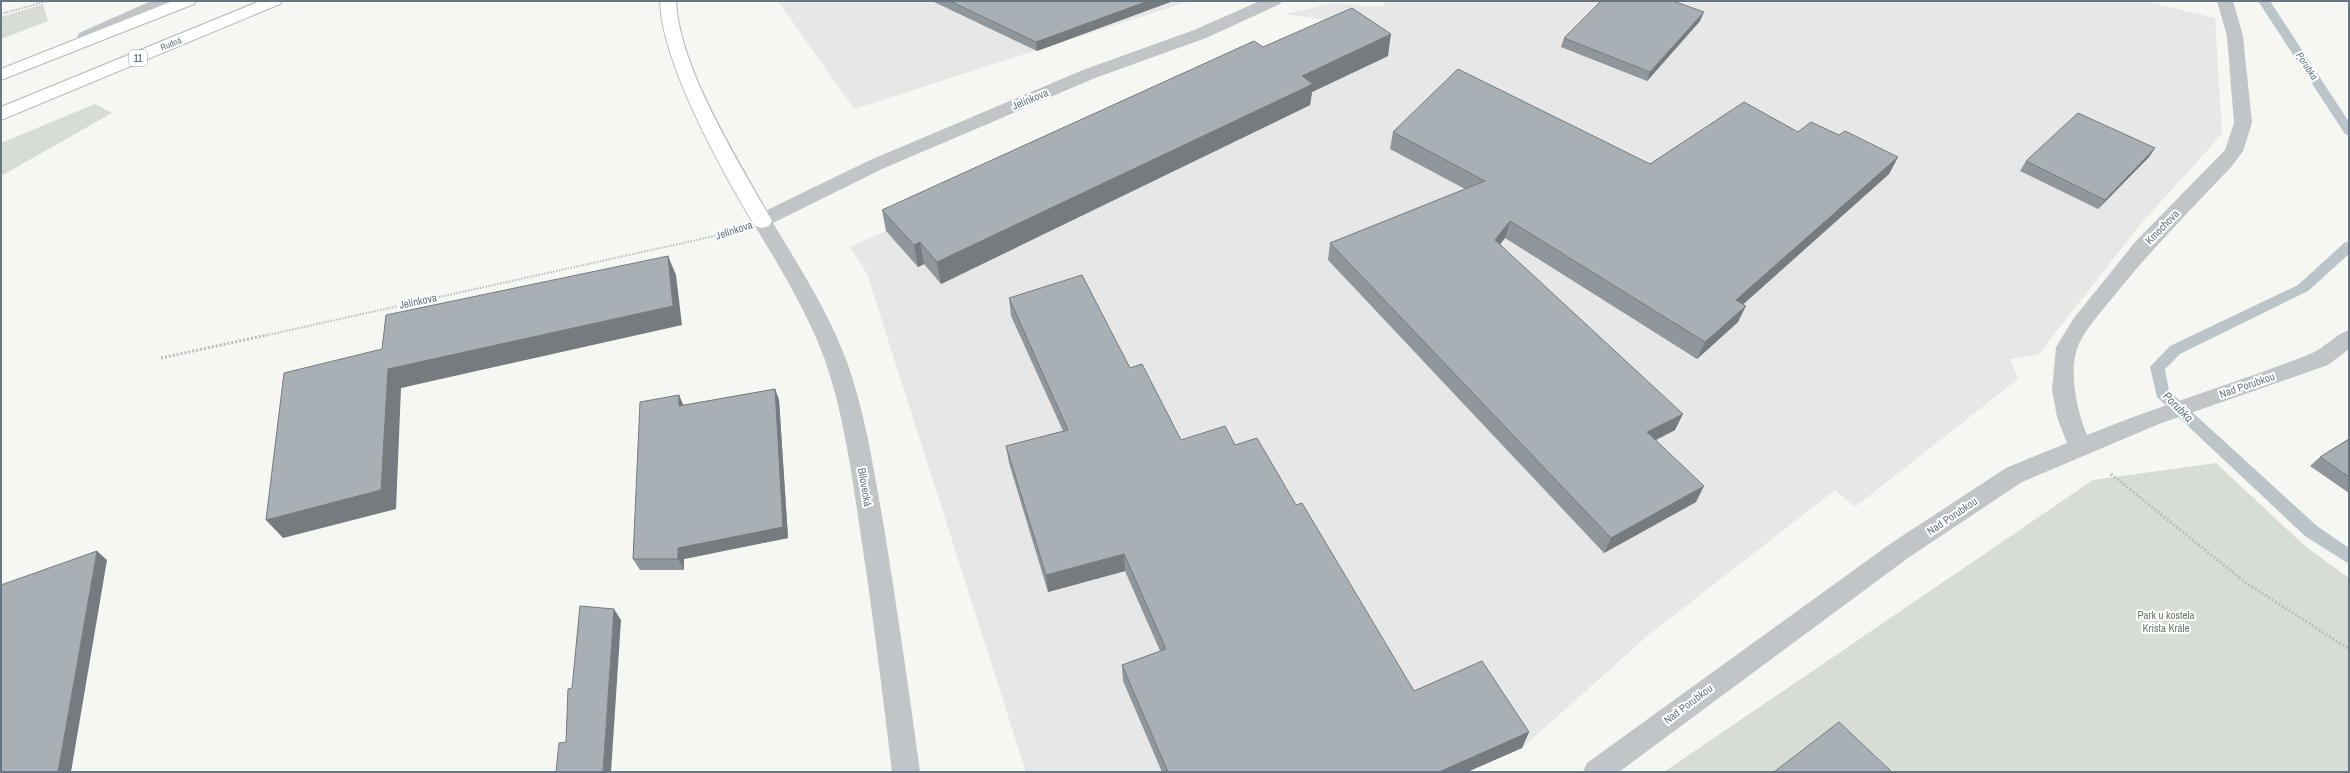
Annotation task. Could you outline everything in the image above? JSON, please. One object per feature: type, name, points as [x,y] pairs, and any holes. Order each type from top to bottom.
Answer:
[{"type":"highway","points":[[1,75],[188,1]]},
{"type":"highway","name":"Rudná","points":[[1,114],[274,1]]},
{"type":"highway","points":[[668,1],[668,16],[686,74],[722,150],[762,220]]},
{"type":"street","points":[[22,67],[164,1]]},
{"type":"street","name":"Jelínkova","points":[[762,220],[874,164],[1089,74],[1200,34],[1274,1]]},
{"type":"street","name":"Kmochova","points":[[2081,448],[2068,417],[2063,390],[2067,347],[2081,323],[2143,246],[2225,162],[2234,151],[2240,138],[2243,123],[2235,36],[2225,1]]},
{"type":"street","name":"Bílovecká","points":[[762,220],[812,306],[824,330],[836,362],[848,404],[859,457],[883,597],[906,772]]},
{"type":"street","name":"Nad Porubkou","points":[[1597,772],[1650,734],[1682,708],[1742,667],[1791,628],[1899,551],[2014,475],[2151,418],[2320,359],[2349,338]]},
{"type":"path","points":[[1,14],[46,1]]},
{"type":"path","name":"Jelínkova","points":[[161,358],[712,237],[762,220]]},
{"type":"path","points":[[2081,448],[2246,583],[2349,649]]},
{"type":"shaded area","points":[[778,1],[1190,1],[854,109]]},
{"type":"shaded area","points":[[1388,1],[2144,1],[2215,18],[2222,134],[2139,226],[2038,355],[2010,359],[2018,379],[1855,507],[1835,490],[1646,637],[1522,748],[1467,772],[1026,772],[867,274],[850,247],[1327,20],[1285,14],[1334,3],[1381,7]]},
{"type":"green space","points":[[43,4],[48,21],[1,39],[1,17]]},
{"type":"green space","points":[[95,104],[112,113],[1,176],[1,143]]},
{"type":"green space","name":"Park u kostela Krista Krále","points":[[2216,463],[2306,547],[2349,578],[2349,772],[1664,772],[2093,480]]},
{"type":"building","points":[[950,1],[1148,1],[1036,42]]},
{"type":"building","points":[[1601,1],[1673,1],[1704,12],[1650,72],[1564,38]]},
{"type":"building","points":[[1352,8],[1391,34],[1302,76],[1313,84],[937,262],[920,242],[914,245],[882,210],[1254,41],[1263,47]]},
{"type":"building","points":[[1458,69],[1650,164],[1744,102],[1798,132],[1811,122],[1839,135],[1845,131],[1898,157],[1736,300],[1746,306],[1705,342],[1510,221],[1495,240],[1683,414],[1647,432],[1704,486],[1611,538],[1330,243],[1485,181],[1393,132]]},
{"type":"building","points":[[2078,113],[2155,148],[2105,200],[2026,161]]},
{"type":"building","points":[[668,256],[673,306],[388,369],[381,490],[266,520],[284,373],[382,349],[386,315]]},
{"type":"building","points":[[1082,275],[1130,368],[1142,364],[1181,440],[1225,426],[1235,445],[1257,438],[1296,505],[1302,503],[1414,691],[1482,661],[1529,732],[1439,772],[1168,772],[1122,665],[1166,649],[1124,554],[1046,575],[1006,446],[1068,430],[1009,298]]},
{"type":"building","points":[[775,389],[783,527],[678,548],[678,559],[633,559],[640,402],[679,395],[679,406]]},
{"type":"building","points":[[2349,439],[2349,477],[2320,457]]},
{"type":"building","points":[[97,551],[58,772],[1,772],[1,585]]},
{"type":"building","points":[[580,606],[614,609],[603,772],[556,772],[559,743],[566,742],[568,689],[572,688]]},
{"type":"building","points":[[1839,722],[1892,772],[1774,772]]},
{"type":"waterway","name":"Porubka","points":[[2264,1],[2349,131]]},
{"type":"waterway","name":"Porubka","points":[[2349,246],[2303,288],[2175,350],[2157,367],[2162,393],[2311,531],[2349,557]]}]
